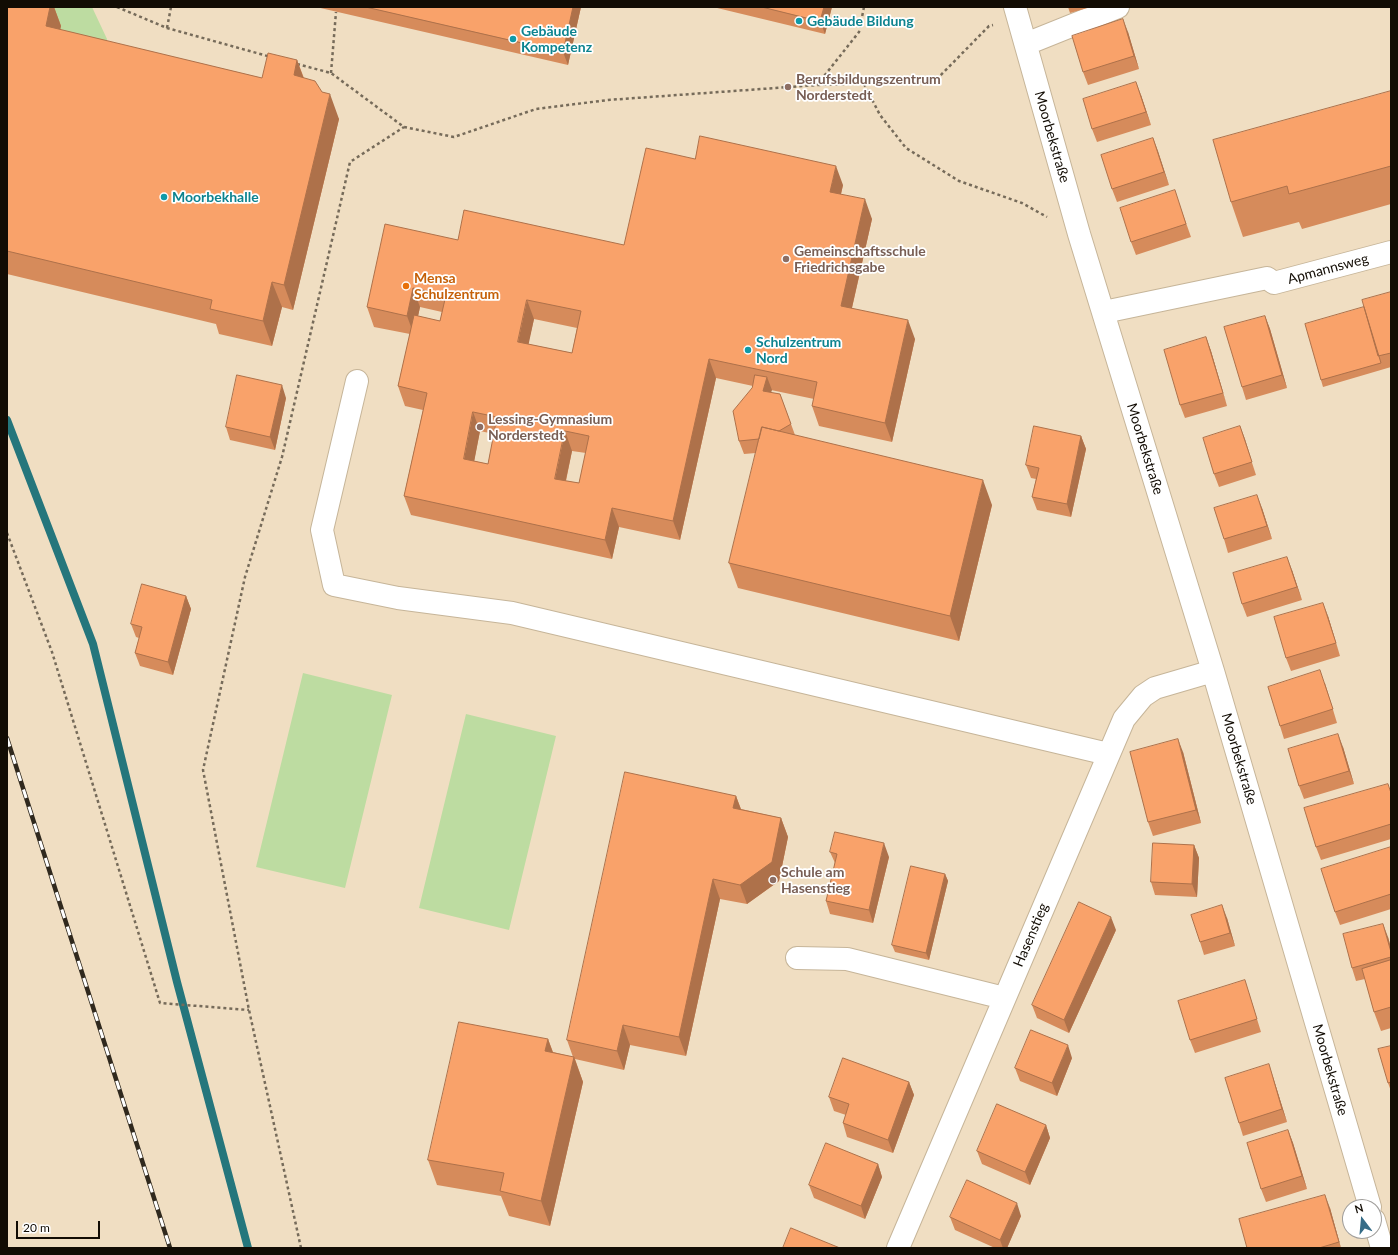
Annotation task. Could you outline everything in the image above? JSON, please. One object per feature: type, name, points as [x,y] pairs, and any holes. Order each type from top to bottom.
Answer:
[{"type":"street","points":[[1026,44],[1118,7]]},
{"type":"street","name":"Moorbekstraße","points":[[1017,14],[1079,234],[1213,671],[1368,1199]]},
{"type":"street","name":"Apmannsweg","points":[[1104,312],[1267,278],[1274,283],[1391,252]]},
{"type":"street","points":[[357,381],[322,530],[334,585],[398,598],[512,613],[1108,754]]},
{"type":"street","name":"Hasenstieg","points":[[898,1248],[1124,719],[1142,696],[1155,688],[1213,671]]},
{"type":"street","points":[[797,958],[846,959],[1004,998]]},
{"type":"path","points":[[117,7],[167,28],[279,59]]},
{"type":"path","points":[[167,28],[172,7]]},
{"type":"path","points":[[817,85],[859,32],[864,7]]},
{"type":"path","points":[[331,73],[336,12]]},
{"type":"path","points":[[294,63],[331,73],[404,127],[454,137],[536,109],[608,100],[817,85],[935,81],[989,26],[1017,14]]},
{"type":"path","points":[[864,84],[880,115],[906,148],[959,181],[1022,203],[1079,234]]},
{"type":"path","points":[[301,1248],[249,1010],[203,770],[245,577],[282,457],[350,162],[404,127]]},
{"type":"path","points":[[7,533],[52,652],[160,1003],[249,1010]]},
{"type":"green space","points":[[7,7],[92,7],[107,39],[104,63]]},
{"type":"green space","points":[[303,673],[392,695],[345,888],[256,867]]},
{"type":"green space","points":[[466,714],[556,736],[509,930],[419,908]]},
{"type":"building","name":"Moorbekhalle","points":[[7,7],[50,7],[46,26],[262,78],[268,53],[297,60],[294,75],[315,81],[322,92],[330,94],[284,285],[272,282],[263,321],[210,309],[212,300],[7,251]]},
{"type":"building","name":"Gebäude Kompetenz","points":[[366,7],[573,7],[563,52]]},
{"type":"building","points":[[762,7],[824,7],[820,21]]},
{"type":"building","points":[[1123,19],[1134,56],[1083,72],[1072,36]]},
{"type":"building","points":[[1136,82],[1146,112],[1092,129],[1083,99]]},
{"type":"building","points":[[1391,91],[1391,166],[1289,194],[1287,186],[1231,202],[1213,140]]},
{"type":"building","name":"Schulzentrum Nord","points":[[700,136],[836,166],[830,192],[865,199],[841,306],[908,320],[885,423],[812,406],[817,382],[709,359],[673,521],[612,508],[605,540],[404,496],[427,393],[398,386],[414,315],[440,321],[446,295],[413,288],[407,316],[367,307],[385,224],[458,240],[464,210],[624,245],[646,148],[695,159]],"holes":[[[527,300],[581,311],[572,353],[518,342]],[[473,412],[497,417],[488,464],[464,459]],[[565,431],[589,436],[579,483],[555,479]]]},
{"type":"building","points":[[1153,138],[1164,172],[1112,189],[1101,155]]},
{"type":"building","points":[[1175,190],[1186,224],[1131,242],[1120,208]]},
{"type":"building","points":[[1391,292],[1391,353],[1378,356],[1362,300]]},
{"type":"building","points":[[1364,307],[1381,363],[1321,380],[1305,324]]},
{"type":"building","points":[[1265,316],[1282,375],[1242,387],[1224,327]]},
{"type":"building","points":[[1206,337],[1223,393],[1180,405],[1164,350]]},
{"type":"building","points":[[237,375],[282,385],[270,437],[226,427]]},
{"type":"building","points":[[755,375],[767,377],[763,391],[780,394],[791,424],[779,431],[762,427],[759,439],[739,441],[733,411],[752,388]]},
{"type":"building","points":[[1034,426],[1081,436],[1067,504],[1032,497],[1039,468],[1026,465]]},
{"type":"building","points":[[1240,426],[1252,462],[1214,474],[1203,438]]},
{"type":"building","points":[[762,427],[983,480],[950,616],[729,563]]},
{"type":"building","points":[[1257,495],[1267,526],[1224,539],[1214,508]]},
{"type":"building","points":[[1287,557],[1297,587],[1242,604],[1233,573]]},
{"type":"building","points":[[142,584],[186,596],[168,662],[135,653],[142,627],[131,624]]},
{"type":"building","points":[[1323,603],[1336,643],[1286,658],[1274,617]]},
{"type":"building","points":[[1320,670],[1333,709],[1280,726],[1268,687]]},
{"type":"building","points":[[1338,734],[1349,771],[1299,786],[1288,749]]},
{"type":"building","points":[[1178,739],[1196,810],[1148,822],[1130,752]]},
{"type":"building","points":[[625,772],[736,796],[733,808],[781,818],[772,862],[740,885],[713,879],[679,1037],[623,1025],[617,1051],[567,1040]]},
{"type":"building","points":[[1388,784],[1391,793],[1391,824],[1316,847],[1304,808]]},
{"type":"building","points":[[835,832],[884,843],[869,910],[826,901],[837,854],[830,852]]},
{"type":"building","points":[[1153,843],[1194,845],[1192,884],[1151,882]]},
{"type":"building","points":[[1391,847],[1391,894],[1335,912],[1321,869]]},
{"type":"building","points":[[911,866],[945,874],[926,953],[892,945]]},
{"type":"building","points":[[1079,902],[1111,917],[1064,1020],[1032,1005]]},
{"type":"building","points":[[1222,905],[1230,933],[1200,942],[1191,915]]},
{"type":"building","points":[[1383,924],[1391,957],[1352,968],[1343,934]]},
{"type":"building","points":[[1391,960],[1391,1007],[1374,1012],[1362,969]]},
{"type":"building","points":[[1245,980],[1257,1019],[1190,1040],[1178,1001]]},
{"type":"building","points":[[459,1022],[548,1039],[545,1051],[574,1057],[541,1201],[500,1191],[504,1173],[428,1160]]},
{"type":"building","points":[[1031,1030],[1068,1045],[1052,1083],[1015,1068]]},
{"type":"building","points":[[1391,1046],[1391,1082],[1388,1083],[1378,1049]]},
{"type":"building","points":[[843,1058],[909,1082],[888,1140],[843,1123],[849,1104],[829,1097]]},
{"type":"building","points":[[1269,1064],[1282,1109],[1239,1123],[1225,1078]]},
{"type":"building","points":[[997,1104],[1046,1125],[1025,1172],[977,1151]]},
{"type":"building","points":[[1288,1130],[1302,1176],[1261,1189],[1247,1143]]},
{"type":"building","points":[[826,1143],[878,1164],[861,1206],[809,1185]]},
{"type":"building","points":[[967,1180],[1017,1203],[1000,1240],[950,1217]]},
{"type":"building","points":[[1325,1195],[1339,1242],[1319,1248],[1247,1248],[1239,1219]]},
{"type":"building","points":[[791,1228],[840,1248],[783,1248]]},
{"type":"waterway","points":[[7,420],[93,644],[177,982],[248,1248]]},
{"type":"railway","points":[[7,738],[170,1248]]},
{"type":"place","name":"Gebäude Bildung","points":[[799,21]]},
{"type":"place","name":"Gebäude Kompetenz","points":[[513,39]]},
{"type":"place","name":"Berufsbildungszentrum Norderstedt","points":[[788,87]]},
{"type":"place","name":"Moorbekhalle","points":[[164,197]]},
{"type":"place","name":"Gemeinschaftsschule Friedrichsgabe","points":[[786,259]]},
{"type":"place","name":"Mensa Schulzentrum","points":[[406,286]]},
{"type":"place","name":"Schulzentrum Nord","points":[[748,350]]},
{"type":"place","name":"Lessing-Gymnasium Norderstedt","points":[[480,427]]},
{"type":"place","name":"Schule am Hasenstieg","points":[[773,880]]}]
